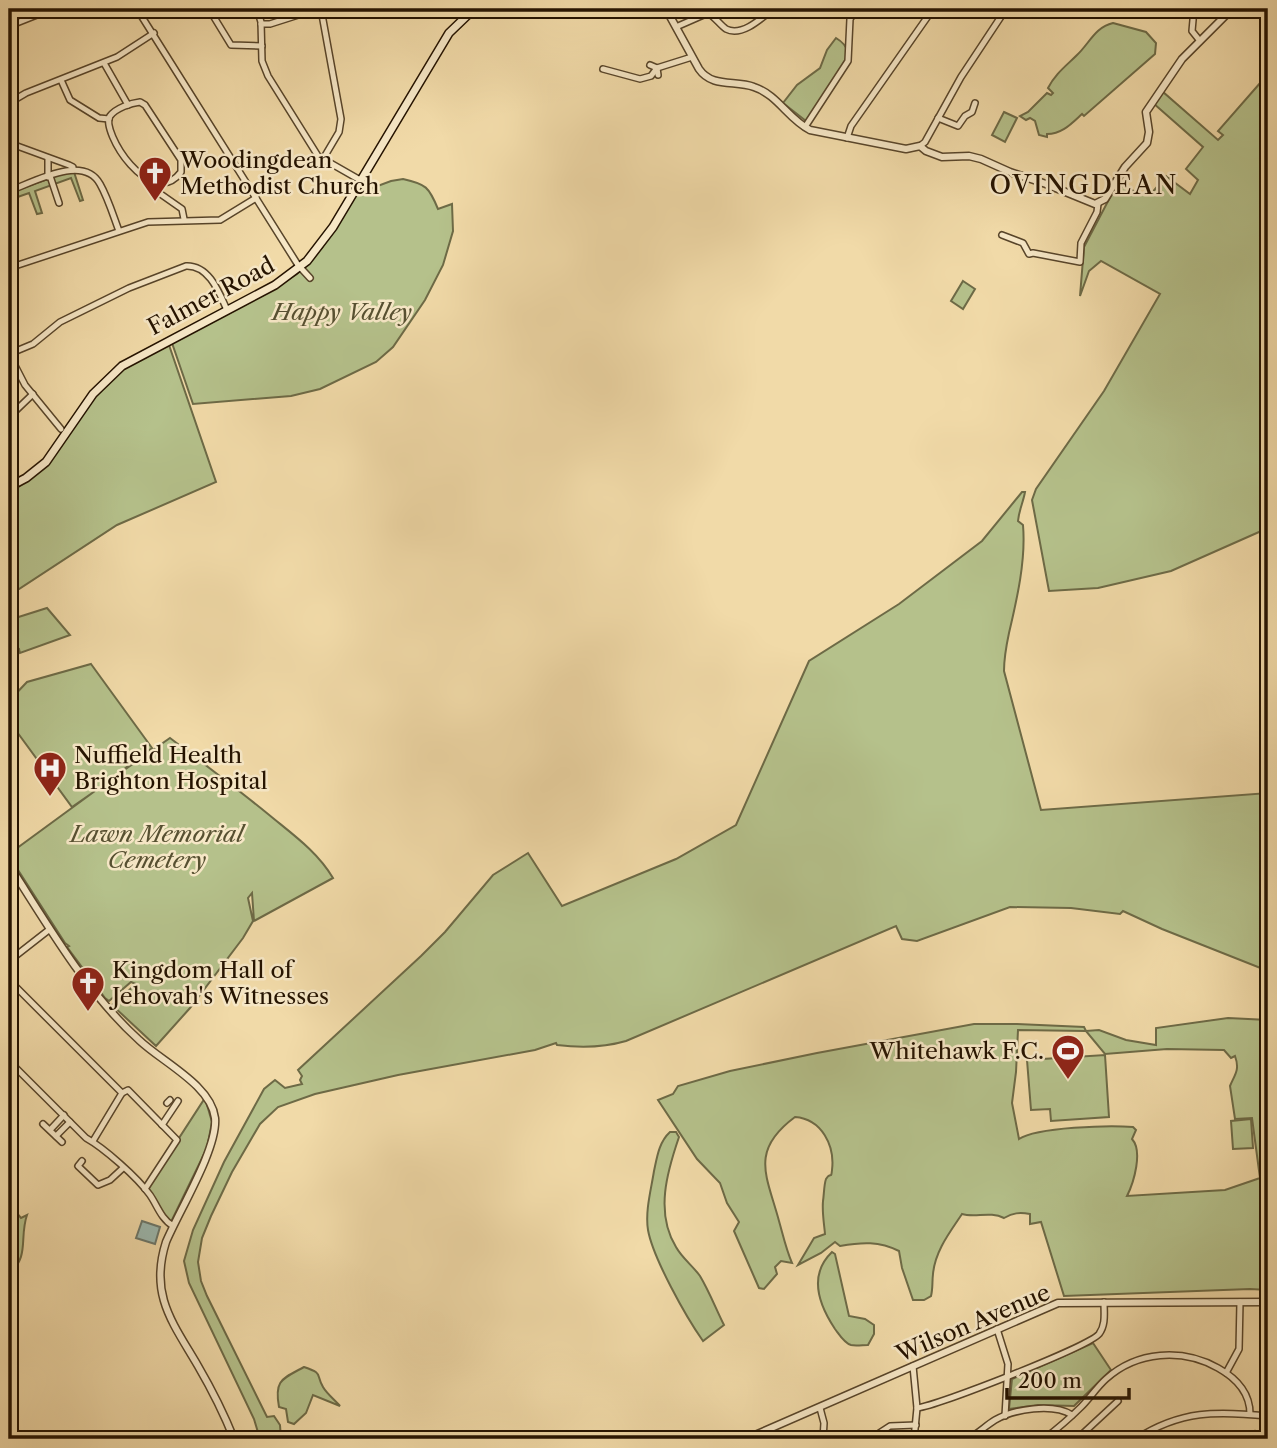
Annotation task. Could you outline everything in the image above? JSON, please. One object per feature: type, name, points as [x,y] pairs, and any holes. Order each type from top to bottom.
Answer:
[{"type":"main road","name":"Falmer Road","points":[[9,488],[46,462],[93,394],[114,371],[283,281],[300,267],[325,239],[449,33],[474,9]]},
{"type":"street","points":[[9,26],[52,9]]},
{"type":"street","points":[[137,9],[300,267],[310,278]]},
{"type":"street","points":[[257,9],[265,71],[315,153],[360,180]]},
{"type":"street","points":[[261,24],[270,24],[302,11],[319,9],[341,119],[339,132],[323,159]]},
{"type":"street","points":[[666,9],[700,72],[708,79],[758,88],[774,98],[805,127],[906,149],[920,146],[1006,9]]},
{"type":"street","points":[[676,27],[709,13],[725,28],[739,31],[773,9]]},
{"type":"street","points":[[805,127],[848,61],[850,19],[857,9]]},
{"type":"street","points":[[847,138],[850,128],[933,9]]},
{"type":"street","points":[[1194,9],[1192,31],[1200,41]]},
{"type":"street","points":[[920,146],[942,157],[969,156],[981,159],[1091,204],[1098,204],[1107,197],[1125,167],[1147,143],[1148,107],[1182,59],[1232,9]]},
{"type":"street","points":[[213,11],[231,45],[262,46]]},
{"type":"street","points":[[9,103],[26,93],[117,57],[154,33]]},
{"type":"street","points":[[603,69],[611,75],[639,79],[692,57]]},
{"type":"street","points":[[104,63],[128,105]]},
{"type":"street","points":[[650,65],[658,71]]},
{"type":"street","points":[[61,79],[70,100],[99,118],[109,119]]},
{"type":"street","points":[[143,103],[180,159],[182,170],[174,179],[159,183],[132,168],[112,133],[109,119],[115,111],[128,105],[143,103]]},
{"type":"street","points":[[938,118],[957,127],[974,114],[975,103]]},
{"type":"street","points":[[9,143],[73,167],[73,170]]},
{"type":"street","points":[[48,158],[49,176],[60,203]]},
{"type":"street","points":[[9,191],[73,170],[89,173],[98,181],[118,231]]},
{"type":"street","points":[[152,188],[162,191],[182,209],[184,219]]},
{"type":"street","points":[[9,268],[156,220],[220,220],[256,198]]},
{"type":"street","points":[[1002,235],[1025,244],[1028,254],[1080,262],[1082,243],[1097,212],[1098,204]]},
{"type":"street","points":[[61,429],[33,394],[9,354],[38,341],[60,322],[129,288],[186,266],[196,267],[206,273],[227,310]]},
{"type":"street","points":[[9,372],[15,368]]},
{"type":"street","points":[[9,417],[33,394]]},
{"type":"street","points":[[9,865],[90,987],[116,1018],[149,1050],[199,1087],[210,1101],[215,1118],[212,1140],[166,1242],[160,1282],[164,1304],[176,1331],[204,1376],[234,1439]]},
{"type":"street","points":[[9,889],[19,881]]},
{"type":"street","points":[[9,961],[50,929]]},
{"type":"street","points":[[9,980],[122,1093]]},
{"type":"street","points":[[9,1061],[70,1122],[145,1189],[167,1222],[173,1226]]},
{"type":"street","points":[[93,1141],[122,1093],[128,1090],[177,1140],[145,1189]]},
{"type":"street","points":[[162,1125],[178,1101]]},
{"type":"street","points":[[167,1102],[173,1107]]},
{"type":"street","points":[[50,1130],[64,1115]]},
{"type":"street","points":[[55,1136],[70,1122]]},
{"type":"street","points":[[43,1124],[62,1142]]},
{"type":"street","points":[[77,1166],[98,1185]]},
{"type":"street","points":[[94,1193],[98,1185],[110,1180],[123,1168]]},
{"type":"street","points":[[917,1408],[1009,1376],[1095,1338],[1104,1323],[1104,1302]]},
{"type":"street","points":[[1226,1373],[1239,1349],[1240,1302]]},
{"type":"street","name":"Wilson Avenue","points":[[746,1439],[1058,1303],[1268,1302]]},
{"type":"street","points":[[997,1329],[1007,1354],[1009,1376],[1004,1416]]},
{"type":"street","points":[[1044,1439],[1114,1373],[1143,1359],[1167,1355],[1186,1356],[1206,1362],[1226,1373],[1247,1395],[1250,1414]]},
{"type":"street","points":[[913,1366],[917,1408],[914,1439]]},
{"type":"street","points":[[1077,1439],[1116,1406]]},
{"type":"street","points":[[820,1408],[824,1423],[823,1439]]},
{"type":"street","points":[[967,1439],[1004,1416],[1044,1409],[1072,1415]]},
{"type":"street","points":[[1136,1439],[1145,1437],[1164,1424],[1200,1413],[1268,1416]]},
{"type":"street","points":[[870,1439],[890,1426],[916,1425]]},
{"type":"green space","points":[[1113,23],[1146,32],[1156,43],[1155,54],[1084,116],[1082,114],[1066,128],[1047,134],[1047,137],[1039,135],[1035,121],[1020,116],[1028,112],[1047,93],[1053,93],[1048,88],[1057,74],[1097,32]]},
{"type":"green space","points":[[836,38],[846,47],[846,58],[806,121],[783,103],[797,85],[820,68],[827,50]]},
{"type":"green space","points":[[1268,74],[1268,528],[1171,571],[1098,588],[1049,591],[1032,500],[1036,489],[1104,391],[1160,294],[1101,261],[1089,271],[1080,296],[1084,247],[1117,184],[1141,194],[1151,194],[1166,176],[1190,194],[1198,180],[1186,169],[1203,147],[1153,103],[1163,92],[1218,140],[1223,135],[1218,131]]},
{"type":"green space","points":[[1004,112],[1017,118],[1005,142],[992,135]]},
{"type":"green space","points":[[67,172],[74,172],[83,200],[80,201],[71,178],[35,191],[42,213],[37,214],[29,193],[9,200],[9,193]]},
{"type":"green space","name":"Happy Valley","points":[[403,179],[426,188],[438,209],[452,204],[453,231],[443,265],[425,300],[393,347],[376,362],[320,389],[291,396],[193,404],[172,343],[267,293],[297,274],[322,248],[356,194]]},
{"type":"green space","points":[[963,281],[975,289],[963,309],[951,301]]},
{"type":"green space","points":[[169,345],[216,482],[117,525],[19,589],[9,592],[9,492],[27,481],[55,454],[99,392],[113,377],[133,363]]},
{"type":"green space","points":[[1022,492],[1025,492],[1018,521],[1023,525],[1022,566],[1004,671],[1041,810],[1268,793],[1268,971],[1123,911],[1120,914],[1071,908],[1010,907],[917,941],[902,939],[896,926],[626,1041],[592,1047],[556,1043],[535,1050],[398,1075],[315,1094],[278,1107],[260,1124],[232,1172],[202,1238],[198,1262],[207,1296],[267,1417],[274,1416],[280,1425],[281,1439],[260,1439],[254,1419],[189,1283],[184,1261],[193,1230],[224,1162],[264,1089],[275,1080],[285,1088],[302,1084],[302,1076],[298,1070],[445,932],[493,875],[528,853],[562,906],[676,859],[736,825],[809,661],[899,604],[982,541]]},
{"type":"green space","points":[[47,608],[70,635],[20,653],[19,649],[9,653],[9,620]]},
{"type":"green space","name":"Lawn Memorial Cemetery","points":[[91,664],[152,748],[107,782],[170,738],[295,836],[312,851],[333,878],[254,921],[252,893],[248,898],[253,921],[243,938],[190,1008],[156,1046],[112,1005],[136,984],[131,982],[109,1001],[105,998],[67,947],[69,946],[9,856],[95,791],[72,807],[9,721],[9,701],[27,682]]},
{"type":"green space","points":[[1228,1018],[1268,1020],[1268,1290],[1064,1296],[1041,1222],[1030,1224],[1030,1214],[1023,1213],[1004,1218],[962,1214],[940,1250],[934,1266],[931,1296],[924,1300],[913,1300],[899,1251],[884,1245],[863,1243],[840,1246],[835,1242],[798,1265],[814,1238],[825,1234],[824,1190],[826,1179],[831,1174],[832,1161],[825,1135],[813,1123],[795,1117],[771,1141],[765,1165],[792,1263],[781,1261],[775,1267],[777,1274],[764,1289],[759,1288],[734,1231],[739,1222],[727,1203],[720,1183],[697,1159],[658,1100],[673,1094],[678,1086],[730,1071],[974,1024],[1084,1027],[1086,1031],[1099,1030],[1126,1040],[1156,1045],[1156,1028]],"holes":[[[1018,1030],[1086,1031],[1105,1054],[1167,1049],[1224,1050],[1231,1058],[1235,1056],[1237,1068],[1230,1086],[1235,1119],[1252,1118],[1260,1178],[1225,1190],[1127,1196],[1135,1175],[1137,1159],[1132,1139],[1136,1130],[1133,1127],[1057,1129],[1019,1139],[1012,1103]]]},
{"type":"green space","points":[[1105,1055],[1109,1117],[1051,1121],[1050,1109],[1031,1110],[1027,1060]]},
{"type":"green space","points":[[205,1098],[212,1122],[207,1148],[170,1224],[146,1189]]},
{"type":"green space","points":[[1251,1119],[1253,1148],[1233,1149],[1231,1121]]},
{"type":"green space","points":[[670,1132],[676,1132],[679,1137],[667,1178],[666,1220],[678,1251],[700,1276],[724,1325],[703,1341],[663,1271],[648,1230],[648,1208],[656,1160],[661,1145]]},
{"type":"green space","points":[[9,1197],[16,1201],[15,1211],[21,1218],[27,1215],[20,1260],[9,1274]]},
{"type":"green space","points":[[832,1252],[835,1254],[849,1316],[865,1319],[874,1325],[874,1334],[868,1345],[846,1342],[824,1310],[818,1280],[820,1270]]},
{"type":"green space","points":[[9,1274],[17,1291],[15,1292],[9,1290]]},
{"type":"green space","points":[[1093,1343],[1111,1370],[1074,1406],[1038,1405],[1009,1409],[1012,1379]]},
{"type":"green space","points":[[304,1367],[317,1373],[325,1390],[340,1406],[313,1395],[306,1413],[294,1424],[288,1422],[286,1409],[279,1407],[278,1391],[281,1381]]},
{"type":"water","points":[[142,1221],[160,1227],[155,1244],[136,1238]]},
{"type":"place","name":"Woodingdean Methodist Church","points":[[155,203]]},
{"type":"place","name":"Nuffield Health Brighton Hospital","points":[[50,798]]},
{"type":"place","name":"Kingdom Hall of Jehovah's Witnesses","points":[[88,1013]]},
{"type":"place","name":"Whitehawk F.C.","points":[[1068,1081]]},
{"type":"district","name":"OVINGDEAN","points":[[1084,185]]}]
